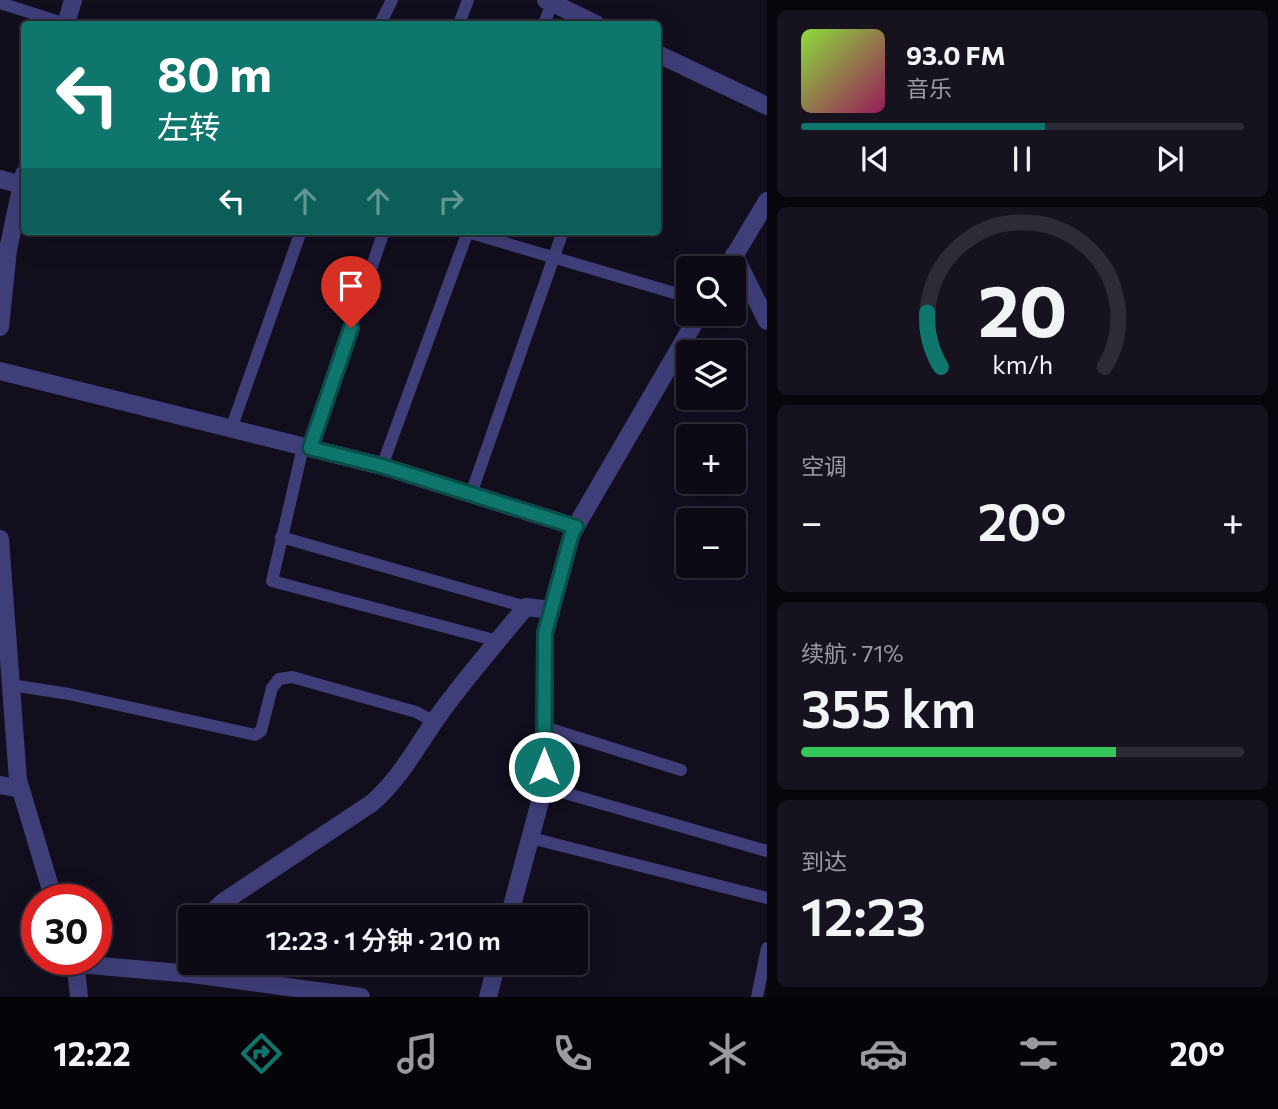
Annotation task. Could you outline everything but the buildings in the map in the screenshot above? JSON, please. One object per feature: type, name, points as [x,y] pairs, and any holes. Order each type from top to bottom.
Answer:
[{"type":"street","points":[[67,21],[74,0]]},
{"type":"street","points":[[549,1],[590,21]]},
{"type":"street","points":[[661,55],[767,106]]},
{"type":"street","points":[[0,179],[21,179]]},
{"type":"street","points":[[0,327],[8,250],[21,188]]},
{"type":"street","points":[[735,256],[767,201]]},
{"type":"street","points":[[746,287],[767,321]]},
{"type":"street","points":[[512,905],[544,787],[545,633],[572,533],[692,326]]},
{"type":"street","points":[[0,371],[382,466],[576,527]]},
{"type":"street","points":[[0,539],[10,685],[21,789],[49,884]]},
{"type":"street","points":[[220,905],[372,803],[399,775],[435,722],[526,607],[551,610]]},
{"type":"street","points":[[0,785],[21,789]]},
{"type":"street","points":[[112,964],[178,967]]},
{"type":"street","points":[[77,975],[79,997]]},
{"type":"street","points":[[234,975],[361,997]]},
{"type":"street","points":[[488,997],[494,975]]},
{"type":"lane","points":[[381,21],[391,0]]},
{"type":"lane","points":[[460,21],[468,0]]},
{"type":"lane","points":[[545,21],[549,1]]},
{"type":"lane","points":[[0,3],[57,21]]},
{"type":"lane","points":[[231,429],[300,235]]},
{"type":"lane","points":[[383,235],[306,447],[272,581],[498,641]]},
{"type":"lane","points":[[382,466],[465,235]]},
{"type":"lane","points":[[480,235],[676,293]]},
{"type":"lane","points":[[471,494],[562,235]]},
{"type":"lane","points":[[281,537],[526,607]]},
{"type":"lane","points":[[10,685],[69,694],[255,735],[261,731],[272,688],[279,679],[292,677],[416,712],[435,722]]},
{"type":"lane","points":[[544,727],[681,770]]},
{"type":"lane","points":[[544,787],[767,851]]},
{"type":"lane","points":[[531,838],[767,898]]},
{"type":"lane","points":[[757,997],[767,948]]},
{"type":"route","points":[[351,328],[310,448],[382,466],[576,527],[572,533],[545,633],[544,767]]}]
